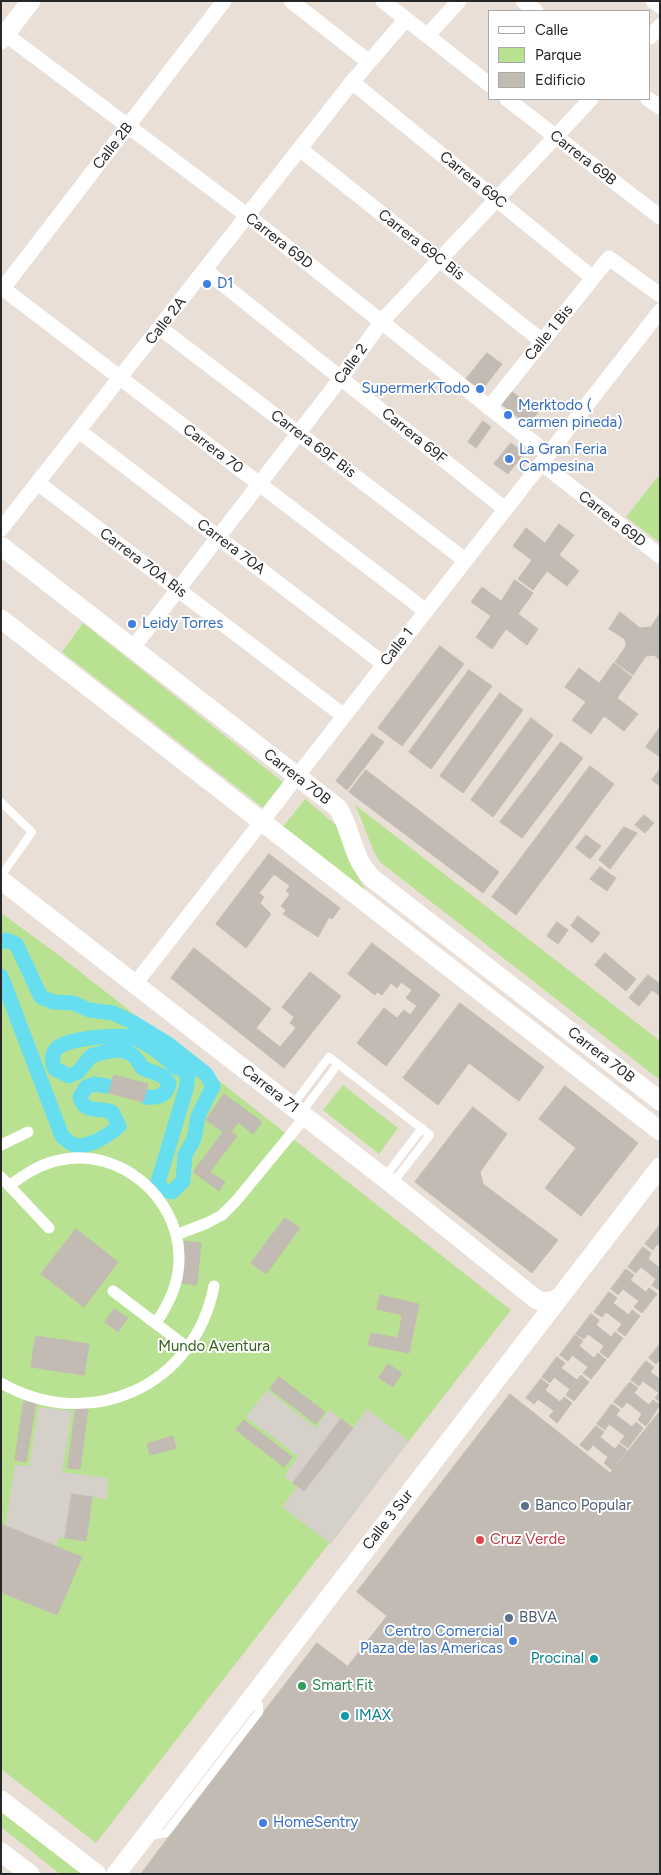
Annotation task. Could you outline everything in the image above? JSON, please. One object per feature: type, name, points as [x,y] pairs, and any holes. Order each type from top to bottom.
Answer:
[{"type":"street","points":[[3,37],[31,1]]},
{"type":"street","name":"Calle 2B","points":[[2,289],[224,1]]},
{"type":"street","points":[[291,1],[369,62]]},
{"type":"street","points":[[383,1],[488,83]]},
{"type":"street","points":[[427,36],[459,1]]},
{"type":"street","points":[[523,1],[535,10]]},
{"type":"street","points":[[653,1],[660,6]]},
{"type":"street","name":"Calle 2A","points":[[1,529],[352,82],[406,19]]},
{"type":"street","points":[[651,36],[660,26]]},
{"type":"street","name":"Carrera 69D","points":[[3,37],[128,126],[248,216],[382,321],[489,408],[544,458],[660,556]]},
{"type":"street","name":"Carrera 69C","points":[[352,82],[593,278]]},
{"type":"street","name":"Carrera 69B","points":[[508,100],[660,217]]},
{"type":"street","name":"Calle 2","points":[[132,649],[341,378],[382,321],[590,100]]},
{"type":"street","points":[[650,100],[660,107]]},
{"type":"street","name":"Carrera 69C Bis","points":[[300,150],[542,341]]},
{"type":"street","name":"Calle 1 Bis","points":[[489,408],[609,258],[660,295]]},
{"type":"street","name":"Carrera 69F","points":[[205,270],[505,509]]},
{"type":"street","name":"Carrera 70","points":[[2,289],[426,610]]},
{"type":"street","name":"Calle 1","points":[[135,984],[660,310]]},
{"type":"street","name":"Carrera 69F Bis","points":[[160,328],[465,560]]},
{"type":"street","name":"Carrera 70A","points":[[78,431],[384,664]]},
{"type":"street","name":"Carrera 70A Bis","points":[[38,483],[344,716]]},
{"type":"street","name":"Carrera 70B","points":[[1,546],[338,808],[345,820],[355,857],[372,878],[660,1101]]},
{"type":"street","name":"Carrera 70B","points":[[1,619],[660,1130]]},
{"type":"street","name":"Carrera 71","points":[[1,880],[388,1181],[536,1300]]},
{"type":"street","points":[[176,1235],[222,1215],[236,1201],[299,1112]]},
{"type":"street","points":[[1,1145],[28,1132]]},
{"type":"street","points":[[49,1228],[5,1181],[61,1160],[79,1158],[114,1165],[145,1183],[167,1211],[176,1235],[179,1256],[176,1284],[168,1304],[156,1323]]},
{"type":"street","name":"Calle 3 Sur","points":[[116,1874],[660,1167]]},
{"type":"street","points":[[1,1383],[33,1398],[52,1403],[73,1404],[101,1402],[118,1398],[146,1386],[167,1370],[188,1348],[202,1325],[214,1286]]},
{"type":"street","points":[[113,1291],[188,1348]]},
{"type":"street","points":[[536,1300],[547,1302],[559,1298]]},
{"type":"street","points":[[536,1300],[540,1310],[538,1325]]},
{"type":"street","points":[[1,1800],[97,1874]]},
{"type":"street","points":[[1,1852],[30,1874]]},
{"type":"lane","points":[[1,802],[32,832],[1,876]]},
{"type":"lane","points":[[299,1112],[329,1057],[422,1128],[430,1135],[388,1181]]},
{"type":"lane","points":[[299,1112],[338,1064]]},
{"type":"lane","points":[[388,1181],[422,1128]]},
{"type":"green space","points":[[660,474],[660,543],[626,517]]},
{"type":"green space","points":[[83,623],[284,783],[266,810],[62,652]]},
{"type":"green space","points":[[305,799],[342,830],[358,877],[368,894],[283,827]]},
{"type":"green space","points":[[354,804],[660,1041],[660,1080],[380,862],[372,848]]},
{"type":"green space","name":"Mundo Aventura","points":[[1,913],[60,956],[511,1310],[96,1843],[1,1769]]},
{"type":"green space","points":[[343,1085],[398,1128],[379,1154],[323,1110]]},
{"type":"green space","points":[[1,1808],[86,1874],[60,1874],[1,1827]]},
{"type":"shaded area","points":[[267,1390],[316,1428],[329,1410],[353,1428],[367,1409],[409,1441],[331,1544],[282,1507],[297,1487],[284,1476],[298,1456],[246,1417]]},
{"type":"shaded area","points":[[39,1407],[72,1411],[62,1472],[108,1478],[107,1499],[72,1494],[65,1538],[59,1537],[56,1546],[5,1526],[15,1465],[29,1466]]},
{"type":"building","points":[[487,353],[502,364],[478,395],[463,383]]},
{"type":"building","points":[[510,390],[538,412],[528,425],[500,403]]},
{"type":"building","points":[[483,421],[491,427],[476,448],[468,442]]},
{"type":"building","name":"La Gran Feria Campesina","points":[[511,443],[524,453],[508,474],[494,464]]},
{"type":"building","points":[[559,524],[574,535],[559,555],[579,571],[567,586],[547,571],[533,590],[518,579],[532,560],[513,546],[526,528],[545,543]]},
{"type":"building","points":[[515,580],[533,593],[518,614],[538,629],[527,645],[506,629],[492,649],[476,637],[491,616],[471,602],[482,587],[501,601]]},
{"type":"building","points":[[620,612],[640,628],[651,627],[660,613],[660,660],[654,655],[646,656],[633,675],[615,662],[626,646],[625,639],[609,629]]},
{"type":"building","points":[[440,646],[464,664],[402,746],[378,728]]},
{"type":"building","points":[[614,663],[632,677],[617,698],[638,714],[624,731],[604,716],[591,734],[572,720],[586,702],[565,687],[579,668],[599,683]]},
{"type":"building","points":[[469,670],[492,686],[431,769],[409,752]]},
{"type":"building","points":[[500,693],[523,710],[463,793],[440,776]]},
{"type":"building","points":[[531,718],[553,735],[493,817],[471,800]]},
{"type":"building","points":[[660,727],[660,757],[646,747]]},
{"type":"building","points":[[372,734],[384,742],[347,790],[336,781]]},
{"type":"building","points":[[561,742],[583,758],[522,838],[500,822]]},
{"type":"building","points":[[590,766],[614,784],[516,915],[492,897]]},
{"type":"building","points":[[660,769],[660,786],[652,780]]},
{"type":"building","points":[[366,770],[499,872],[483,893],[349,792]]},
{"type":"building","points":[[644,815],[654,823],[645,833],[635,825]]},
{"type":"building","points":[[624,827],[637,833],[610,869],[599,860]]},
{"type":"building","points":[[586,835],[601,846],[590,859],[576,848]]},
{"type":"building","points":[[269,854],[340,908],[332,919],[329,917],[318,937],[283,914],[286,910],[281,906],[290,894],[286,891],[290,886],[274,874],[259,893],[264,897],[260,903],[271,914],[246,948],[216,924]]},
{"type":"building","points":[[600,867],[616,878],[607,891],[590,879]]},
{"type":"building","points":[[578,916],[600,933],[592,943],[571,926]]},
{"type":"building","points":[[557,922],[568,930],[558,944],[547,936]]},
{"type":"building","points":[[372,943],[440,995],[386,1066],[357,1043],[384,1008],[397,1018],[404,1010],[410,1015],[417,1006],[406,998],[412,990],[401,982],[397,988],[391,983],[382,995],[377,992],[375,995],[348,974]]},
{"type":"building","points":[[194,948],[271,1009],[256,1028],[280,1047],[296,1028],[290,1023],[294,1017],[282,1007],[310,972],[341,996],[284,1068],[171,978]]},
{"type":"building","points":[[605,953],[636,979],[626,991],[595,965]]},
{"type":"building","points":[[648,975],[660,984],[660,996],[652,990],[639,1006],[629,998]]},
{"type":"building","points":[[460,1003],[544,1067],[519,1101],[469,1063],[438,1105],[403,1078]]},
{"type":"building","points":[[114,1075],[148,1084],[143,1102],[109,1093]]},
{"type":"building","points":[[565,1086],[638,1143],[581,1216],[545,1188],[576,1148],[539,1119]]},
{"type":"building","points":[[224,1094],[262,1122],[253,1134],[238,1122],[231,1132],[237,1136],[210,1172],[225,1182],[219,1191],[193,1172],[223,1132],[206,1120]]},
{"type":"building","points":[[473,1107],[507,1134],[480,1172],[483,1184],[558,1240],[532,1273],[415,1182]]},
{"type":"building","points":[[285,1218],[300,1228],[266,1274],[251,1263]]},
{"type":"building","points":[[660,1225],[660,1246],[657,1244],[653,1250],[645,1244]]},
{"type":"building","points":[[76,1229],[118,1262],[84,1307],[41,1274]]},
{"type":"building","points":[[185,1241],[201,1243],[197,1285],[181,1283]]},
{"type":"building","points":[[643,1247],[651,1253],[648,1259],[660,1268],[660,1291],[652,1285],[656,1279],[641,1267],[636,1273],[628,1267]]},
{"type":"building","points":[[626,1269],[634,1275],[630,1280],[646,1292],[649,1288],[657,1294],[642,1313],[634,1307],[639,1301],[623,1289],[618,1295],[611,1289]]},
{"type":"building","points":[[609,1292],[617,1298],[613,1303],[629,1315],[632,1310],[640,1316],[625,1336],[617,1330],[622,1324],[606,1312],[602,1317],[594,1312]]},
{"type":"building","points":[[380,1295],[419,1304],[409,1353],[368,1345],[371,1333],[398,1338],[402,1315],[377,1309]]},
{"type":"building","points":[[114,1309],[128,1318],[118,1332],[105,1322]]},
{"type":"building","points":[[591,1314],[599,1320],[596,1325],[611,1337],[615,1332],[623,1338],[608,1358],[600,1352],[604,1346],[588,1334],[584,1339],[576,1334]]},
{"type":"building","points":[[575,1335],[583,1341],[579,1346],[594,1358],[598,1353],[606,1360],[591,1379],[583,1373],[588,1367],[572,1355],[568,1361],[560,1355]]},
{"type":"building","points":[[36,1336],[89,1344],[84,1375],[31,1367]]},
{"type":"building","points":[[660,1344],[660,1360],[656,1364],[649,1358]]},
{"type":"building","points":[[557,1357],[565,1363],[561,1368],[577,1380],[581,1375],[589,1382],[574,1401],[566,1395],[570,1389],[554,1377],[550,1383],[542,1377]]},
{"type":"building","points":[[646,1361],[654,1367],[650,1372],[660,1379],[660,1402],[655,1398],[659,1393],[643,1381],[639,1386],[631,1380]]},
{"type":"building","points":[[388,1364],[402,1373],[393,1387],[379,1378]]},
{"type":"building","points":[[279,1377],[325,1412],[316,1424],[270,1389]]},
{"type":"building","points":[[541,1379],[549,1385],[545,1390],[560,1402],[564,1397],[572,1403],[557,1423],[549,1416],[554,1411],[538,1399],[534,1404],[526,1398]]},
{"type":"building","points":[[630,1382],[638,1388],[634,1393],[649,1405],[653,1400],[660,1405],[646,1426],[638,1420],[642,1414],[627,1402],[622,1408],[614,1402]]},
{"type":"building","name":"Centro Comercial Plaza de las Americas","points":[[510,1394],[610,1473],[660,1411],[660,1874],[342,1874],[321,1858],[422,1723],[348,1666],[387,1616],[357,1592]]},
{"type":"building","points":[[24,1401],[36,1403],[26,1462],[15,1460]]},
{"type":"building","points":[[612,1404],[620,1410],[616,1415],[632,1427],[636,1422],[643,1428],[628,1448],[620,1442],[625,1436],[609,1424],[605,1430],[597,1424]]},
{"type":"building","points":[[76,1407],[88,1409],[80,1469],[68,1468]]},
{"type":"building","points":[[341,1419],[353,1428],[304,1491],[293,1483]]},
{"type":"building","points":[[244,1420],[292,1457],[284,1467],[236,1430]]},
{"type":"building","points":[[596,1426],[604,1432],[600,1437],[615,1449],[619,1444],[627,1450],[612,1470],[604,1463],[608,1457],[593,1445],[588,1451],[580,1445]]},
{"type":"building","points":[[173,1436],[176,1448],[150,1455],[147,1444]]},
{"type":"building","points":[[72,1494],[92,1497],[86,1541],[65,1538]]},
{"type":"building","points":[[1,1524],[82,1557],[57,1615],[1,1592]]},
{"type":"building","name":"IMAX","points":[[317,1643],[422,1723],[373,1789],[267,1708]]},
{"type":"building","name":"HomeSentry","points":[[267,1708],[373,1789],[321,1858],[308,1874],[141,1874]]},
{"type":"building","points":[[321,1858],[342,1874],[308,1874]]},
{"type":"waterway","points":[[1,942],[6,940],[16,944],[41,997],[53,1002],[73,1003],[89,1010],[113,1013],[168,1044],[206,1074],[213,1086],[198,1116],[194,1139],[185,1155],[183,1181],[172,1192],[162,1190],[158,1182],[186,1089],[188,1076],[183,1070],[177,1068],[147,1044],[130,1037],[110,1036],[66,1043],[57,1048],[53,1054],[52,1060],[55,1069],[69,1076],[78,1072],[91,1056],[114,1050],[127,1052],[138,1060],[142,1068],[163,1076],[169,1083],[166,1091],[161,1095],[146,1097]]},
{"type":"waterway","points":[[1,976],[62,1136],[71,1144],[86,1145],[92,1143],[119,1126],[112,1112],[88,1108],[80,1097],[86,1087],[94,1084],[107,1086]]},
{"type":"place","name":"D1","points":[[207,284]]},
{"type":"place","name":"SupermerKTodo","points":[[480,389]]},
{"type":"place","name":"Merktodo ( carmen pineda)","points":[[508,415]]},
{"type":"place","name":"La Gran Feria Campesina","points":[[509,459]]},
{"type":"place","name":"Leidy Torres","points":[[132,624]]},
{"type":"place","name":"Banco Popular","points":[[525,1506]]},
{"type":"place","name":"Cruz Verde","points":[[480,1540]]},
{"type":"place","name":"BBVA","points":[[509,1618]]},
{"type":"place","name":"Centro Comercial Plaza de las Americas","points":[[513,1641]]},
{"type":"place","name":"Procinal","points":[[594,1659]]},
{"type":"place","name":"Smart Fit","points":[[302,1686]]},
{"type":"place","name":"IMAX","points":[[345,1716]]},
{"type":"place","name":"HomeSentry","points":[[263,1823]]}]
